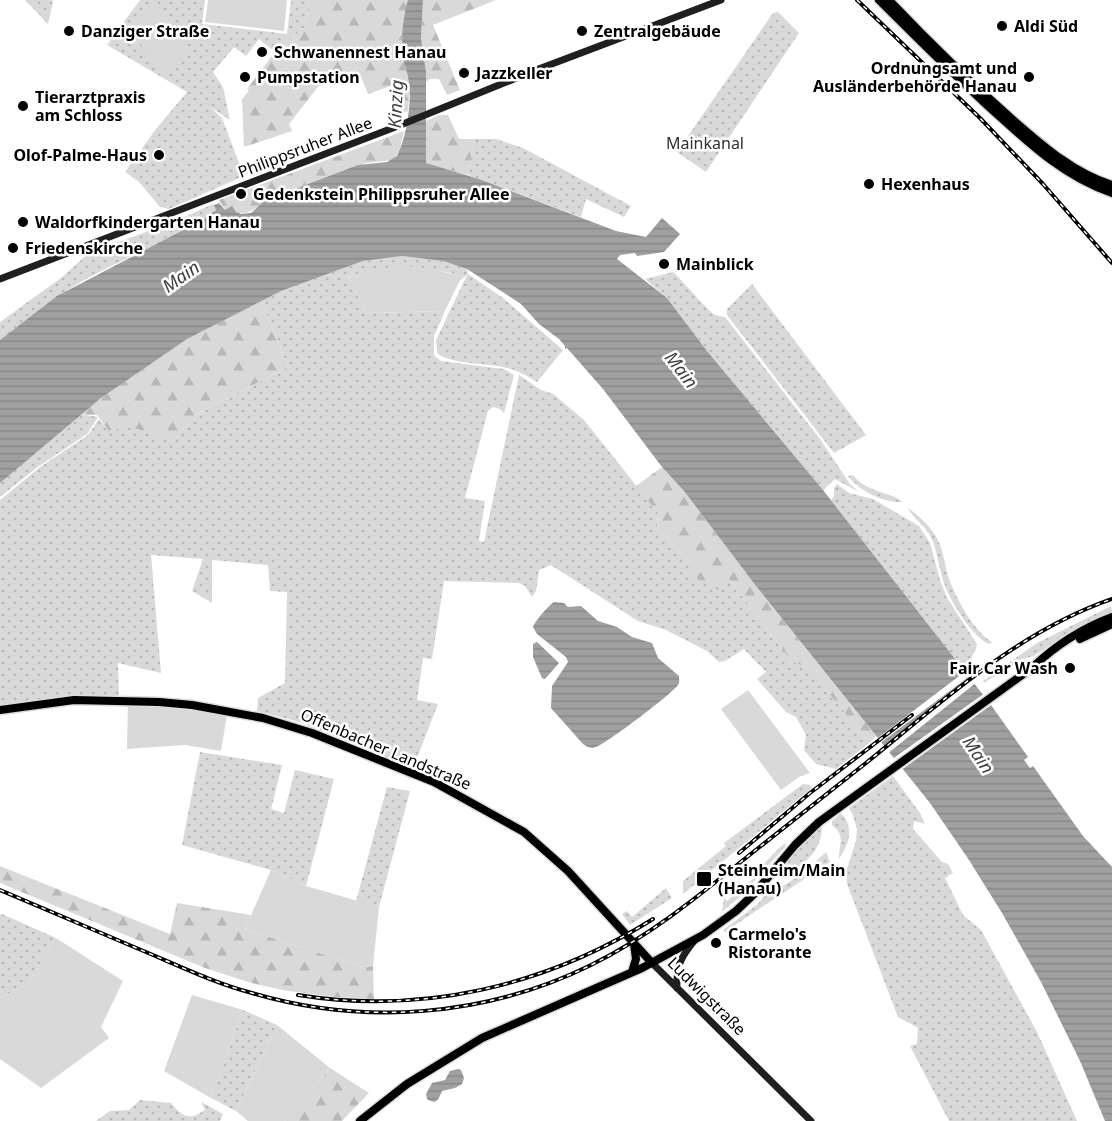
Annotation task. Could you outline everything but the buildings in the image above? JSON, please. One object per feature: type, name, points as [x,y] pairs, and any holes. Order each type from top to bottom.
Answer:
[{"type":"main road","name":"Philippsruher Allee","points":[[0,279],[721,0]]},
{"type":"main road","points":[[879,0],[924,46],[1041,155],[1074,177],[1112,193]]},
{"type":"main road","points":[[889,0],[987,97],[1048,150],[1089,176],[1112,185]]},
{"type":"main road","points":[[1033,667],[1055,648],[1088,628],[1112,617]]},
{"type":"main road","points":[[1033,667],[1083,637],[1112,624]]},
{"type":"main road","name":"Ludwigstraße","points":[[811,1121],[652,963],[695,940],[745,903],[805,834],[837,808],[1033,667]]},
{"type":"main road","name":"Offenbacher Landstraße","points":[[0,710],[86,700],[159,702],[263,718],[312,733],[425,779],[479,806],[530,836],[568,871],[652,963]]},
{"type":"main road","points":[[677,987],[681,958],[695,940]]},
{"type":"main road","points":[[632,972],[636,959],[634,944]]},
{"type":"main road","points":[[360,1121],[407,1084],[472,1044],[652,963]]},
{"type":"green space","points":[[25,0],[52,0],[48,24]]},
{"type":"green space","points":[[140,0],[205,0],[202,24],[287,34],[291,0],[310,0],[305,27],[275,52],[259,39],[246,56],[234,47],[213,72],[223,87],[230,120],[210,107],[222,118],[244,176],[169,209],[160,207],[139,182],[125,172],[156,129],[187,92],[107,45]]},
{"type":"green space","points":[[153,0],[193,52],[163,73],[127,26]]},
{"type":"green space","points":[[208,0],[287,0],[284,31],[205,22]]},
{"type":"green space","points":[[310,0],[408,0],[403,40],[405,66],[410,86],[408,111],[394,116],[390,106],[402,101],[396,84],[368,94],[361,77],[338,85],[331,70],[289,124],[292,131],[244,147],[242,100],[249,90],[247,89],[275,52],[305,27]]},
{"type":"green space","points":[[423,0],[496,0],[433,25],[460,90],[447,95],[439,79],[430,79],[426,82],[421,38]]},
{"type":"green space","name":"Mainkanal","points":[[778,12],[799,33],[706,172],[677,152],[773,13]]},
{"type":"green space","points":[[439,115],[448,115],[459,139],[474,139],[468,175],[426,164],[426,121]]},
{"type":"green space","points":[[404,131],[399,152],[393,160],[366,163],[264,201],[248,212],[225,210],[219,200]]},
{"type":"green space","points":[[474,139],[496,139],[523,148],[631,206],[624,217],[586,199],[581,217],[468,175]]},
{"type":"green space","points":[[213,204],[216,206],[215,213],[79,283],[0,340],[0,322],[61,278],[90,252],[166,225]]},
{"type":"green space","points":[[402,256],[443,261],[467,269],[468,274],[503,298],[563,350],[537,382],[507,368],[443,357],[437,353],[436,340],[467,275],[460,280],[457,275],[451,273],[388,268],[348,277],[367,313],[445,311],[434,336],[434,355],[441,361],[504,369],[514,375],[504,413],[493,407],[488,411],[465,498],[485,501],[479,541],[484,542],[519,375],[541,390],[553,394],[584,420],[658,513],[657,528],[691,562],[727,576],[792,662],[808,666],[869,743],[836,769],[816,764],[804,750],[806,735],[796,717],[786,712],[757,679],[766,672],[744,649],[725,661],[719,662],[707,651],[666,630],[638,621],[551,565],[539,570],[536,591],[532,597],[525,586],[519,583],[444,581],[432,659],[423,658],[417,700],[438,704],[413,768],[300,722],[257,711],[258,698],[285,683],[287,592],[270,591],[268,565],[212,560],[212,603],[192,591],[203,559],[151,555],[161,673],[118,663],[119,696],[60,697],[0,706],[0,500],[40,467],[88,435],[99,419],[109,431],[119,428],[135,428],[172,442],[199,413],[288,367],[261,300],[363,261]]},
{"type":"green space","points":[[400,266],[426,268],[457,275],[460,280],[445,311],[367,313],[348,277],[377,269]]},
{"type":"green space","points":[[673,272],[712,313],[725,317],[820,439],[850,484],[859,492],[835,479],[823,490],[707,351],[667,298],[645,279]]},
{"type":"green space","points":[[752,284],[866,435],[834,453],[727,315],[727,309]]},
{"type":"green space","points":[[261,300],[288,367],[199,413],[172,442],[135,428],[109,431],[97,415],[80,414],[187,339]]},
{"type":"green space","points":[[80,414],[98,417],[87,434],[39,466],[0,497],[0,483]]},
{"type":"green space","points":[[662,467],[684,491],[756,586],[876,736],[869,743],[808,667],[792,662],[727,576],[718,590],[692,575],[691,562],[657,528],[658,513],[636,486]]},
{"type":"green space","points":[[853,475],[865,486],[902,502],[872,495],[848,476]]},
{"type":"green space","points":[[837,484],[849,493],[873,499],[919,526],[930,543],[947,598],[977,644],[968,667],[964,671],[831,500]]},
{"type":"green space","points":[[908,508],[923,520],[935,535],[955,593],[978,630],[992,642],[989,644],[976,635],[957,610],[945,586],[931,537]]},
{"type":"green space","points":[[1111,606],[1112,612],[1073,630],[1034,656],[1022,659],[984,683],[983,681],[1037,643]]},
{"type":"green space","points":[[748,690],[810,773],[799,777],[781,790],[721,709]]},
{"type":"green space","points":[[128,704],[177,707],[227,715],[221,751],[185,745],[127,749]]},
{"type":"green space","points":[[200,752],[282,765],[271,809],[284,813],[295,770],[334,779],[306,886],[271,870],[182,845]]},
{"type":"green space","points":[[893,776],[920,813],[925,824],[914,821],[913,829],[942,862],[948,864],[953,873],[945,878],[963,915],[981,930],[1037,1032],[1077,1121],[949,1121],[910,1046],[917,1044],[918,1028],[898,1017],[847,884],[846,872],[856,841],[857,830],[849,808]]},
{"type":"green space","points":[[803,784],[810,785],[812,788],[683,894],[683,881],[726,846],[724,843]]},
{"type":"green space","points":[[387,787],[410,791],[379,907],[356,901]]},
{"type":"green space","points":[[841,813],[848,824],[849,836],[846,848],[839,859],[841,837],[832,825],[832,821]]},
{"type":"green space","points":[[822,825],[818,846],[811,856],[791,873],[777,878],[775,875]]},
{"type":"green space","points":[[786,843],[785,847],[741,896],[722,912],[724,898],[727,901],[762,871],[759,868]]},
{"type":"green space","points":[[826,852],[830,862],[726,933],[723,930],[758,904],[771,888],[783,884],[769,896],[805,871]]},
{"type":"green space","points":[[0,866],[170,934],[177,903],[251,915],[245,929],[363,967],[373,966],[374,999],[334,997],[282,990],[205,968],[0,883]]},
{"type":"green space","points":[[271,870],[306,886],[379,907],[373,966],[363,967],[245,929]]},
{"type":"green space","points":[[666,888],[672,898],[630,925],[622,914],[627,911],[632,917]]},
{"type":"green space","points":[[0,915],[56,938],[28,984],[0,998]]},
{"type":"green space","points":[[56,938],[123,981],[101,1027],[109,1038],[41,1088],[0,1059],[0,998],[28,984]]},
{"type":"green space","points":[[192,995],[243,1010],[211,1098],[164,1071]]},
{"type":"green space","points":[[243,1010],[277,1025],[236,1111],[211,1098]]},
{"type":"green space","points":[[277,1025],[330,1068],[284,1121],[248,1121],[236,1111]]},
{"type":"green space","points":[[330,1068],[369,1093],[342,1121],[284,1121]]},
{"type":"green space","points":[[140,1100],[171,1103],[186,1116],[195,1116],[205,1110],[201,1102],[223,1114],[220,1121],[96,1121],[110,1111],[129,1110]]},
{"type":"water","name":"Main","points":[[408,0],[423,0],[421,38],[426,73],[426,163],[479,179],[616,231],[646,237],[662,218],[680,234],[664,252],[637,256],[635,253],[620,255],[617,259],[667,298],[707,351],[823,490],[991,705],[1028,757],[1024,760],[1030,768],[1033,766],[1083,836],[1112,867],[1112,1121],[1105,1121],[1080,1061],[1041,982],[1002,913],[930,803],[756,586],[684,491],[662,467],[603,389],[567,348],[565,349],[559,339],[539,324],[521,304],[467,269],[443,261],[402,256],[363,261],[281,291],[187,339],[101,398],[0,483],[0,340],[57,296],[206,218],[216,210],[214,205],[219,203],[225,210],[232,206],[236,212],[241,214],[251,213],[264,201],[358,165],[387,162],[397,156],[406,130],[410,100],[402,42]]},
{"type":"water","points":[[554,602],[564,603],[568,607],[581,606],[598,621],[617,627],[632,637],[652,643],[658,658],[679,676],[678,685],[664,698],[594,748],[583,744],[551,708],[552,686],[568,662],[566,657],[537,634],[533,627],[542,613]]},
{"type":"water","points":[[537,642],[559,663],[545,679],[542,678],[533,657],[533,644]]},
{"type":"water","points":[[461,1070],[464,1078],[462,1084],[442,1091],[439,1098],[433,1102],[427,1099],[426,1094],[432,1083],[445,1080],[450,1071]]},
{"type":"pier","points":[[967,670],[971,675],[879,744],[875,740]]},
{"type":"pier","points":[[972,677],[977,682],[887,754],[882,748]]},
{"type":"pier","points":[[985,693],[994,703],[900,771],[891,760]]},
{"type":"railway","points":[[857,0],[980,118],[1043,184],[1112,263]]},
{"type":"railway","points":[[0,890],[207,978],[237,989],[294,1003],[337,1010],[424,1011],[509,996],[591,965],[654,928],[714,884],[982,670],[1044,630],[1112,599]]},
{"type":"railway","points":[[739,853],[810,793],[912,715]]},
{"type":"railway","points":[[298,995],[345,1000],[391,1001],[482,990],[527,978],[570,962],[653,919]]},
{"type":"place","name":"Aldi Süd","points":[[1002,26]]},
{"type":"place","name":"Danziger Straße","points":[[69,31]]},
{"type":"place","name":"Zentralgebäude","points":[[582,31]]},
{"type":"place","name":"Schwanennest Hanau","points":[[262,52]]},
{"type":"place","name":"Jazzkeller","points":[[464,73]]},
{"type":"place","name":"Pumpstation","points":[[245,77]]},
{"type":"place","name":"Ordnungsamt und Ausländerbehörde Hanau","points":[[1029,77]]},
{"type":"place","name":"Tierarztpraxis am Schloss","points":[[23,106]]},
{"type":"place","name":"Olof-Palme-Haus","points":[[159,155]]},
{"type":"place","name":"Hexenhaus","points":[[869,184]]},
{"type":"place","name":"Gedenkstein Philippsruher Allee","points":[[241,194]]},
{"type":"place","name":"Waldorfkindergarten Hanau","points":[[23,222]]},
{"type":"place","name":"Friedenskirche","points":[[13,248]]},
{"type":"place","name":"Mainblick","points":[[664,264]]},
{"type":"place","name":"Fair Car Wash","points":[[1070,668]]},
{"type":"place","name":"Steinheim/Main (Hanau)","points":[[704,879]]},
{"type":"place","name":"Carmelo's Ristorante","points":[[716,943]]},
{"type":"water label","name":"Kinzig","points":[[396,104]]}]
